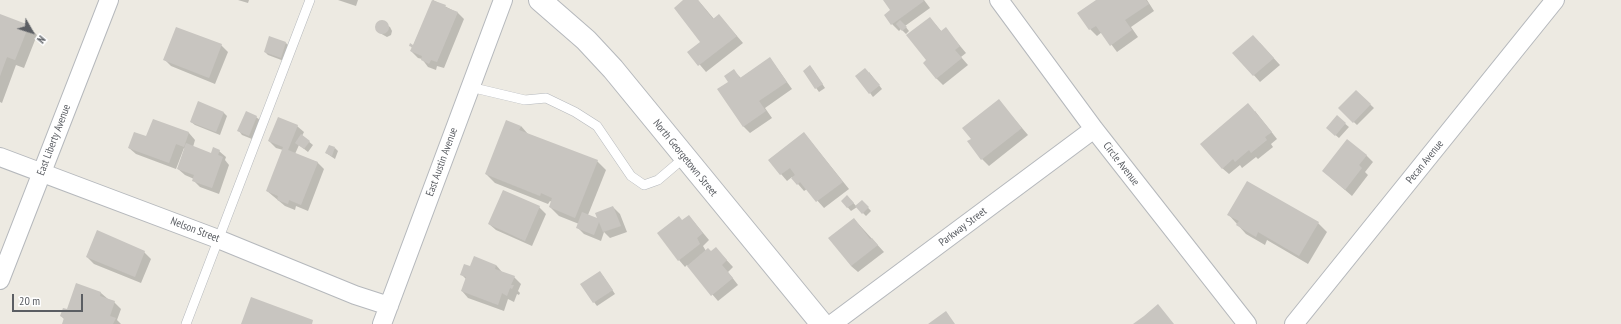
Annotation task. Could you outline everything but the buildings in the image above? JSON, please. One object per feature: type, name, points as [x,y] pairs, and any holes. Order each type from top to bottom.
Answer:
[{"type":"street","name":"East Liberty Avenue","points":[[0,280],[109,0]]},
{"type":"street","name":"East Austin Avenue","points":[[382,324],[503,0]]},
{"type":"street","name":"North Georgetown Street","points":[[540,0],[586,40],[613,69],[822,324]]},
{"type":"street","name":"Circle Avenue","points":[[999,0],[1094,129],[1248,324]]},
{"type":"street","name":"Pecan Avenue","points":[[1294,324],[1555,0]]},
{"type":"street","name":"Parkway Street","points":[[832,324],[1094,129]]},
{"type":"street","name":"Nelson Street","points":[[0,157],[218,239],[355,295],[389,306]]},
{"type":"lane","points":[[186,324],[310,0]]},
{"type":"lane","points":[[470,88],[525,100],[546,98],[575,112],[597,126],[631,176],[644,185],[658,180],[685,157]]}]
